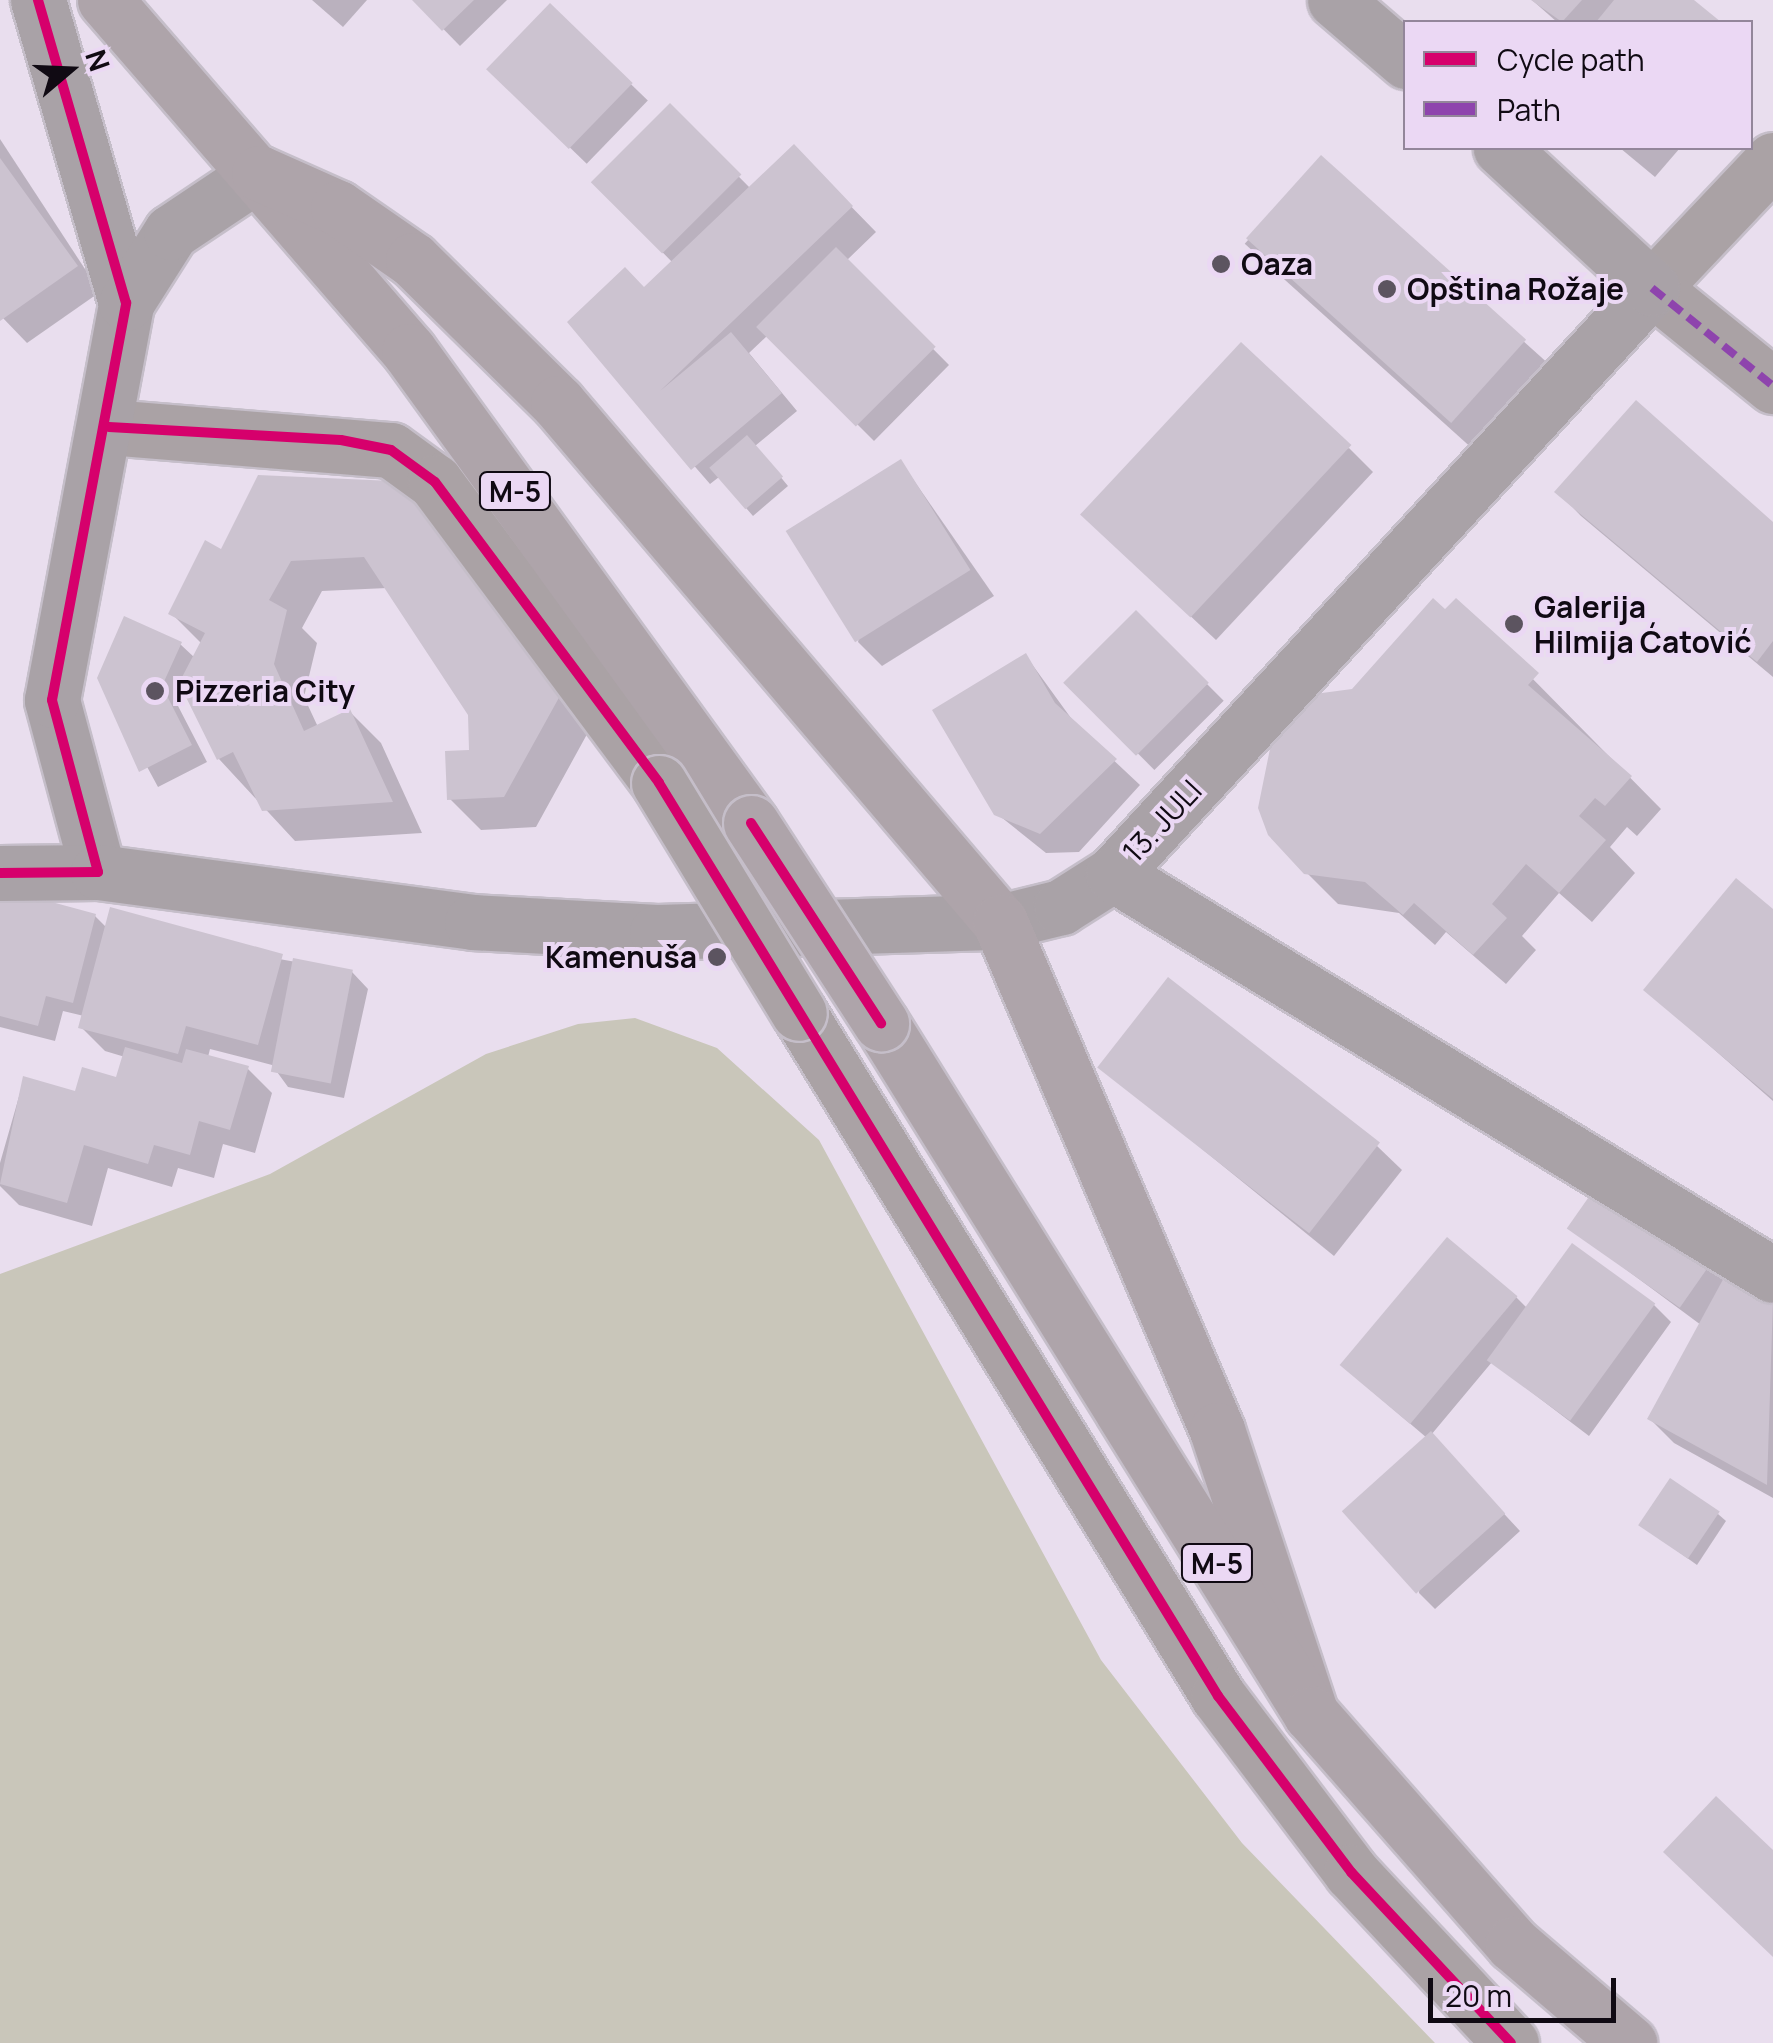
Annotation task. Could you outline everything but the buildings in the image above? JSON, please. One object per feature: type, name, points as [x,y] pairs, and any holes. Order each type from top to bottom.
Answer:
[{"type":"main road","name":"M-5","points":[[105,0],[259,173],[539,523],[751,823],[1312,1714],[1513,1944],[1629,2043]]},
{"type":"main road","points":[[259,173],[338,208],[412,260],[558,404],[1000,922],[1217,1430],[1312,1714]]},
{"type":"street","points":[[38,0],[126,302],[109,427],[52,700],[98,872]]},
{"type":"street","points":[[1335,0],[1403,58]]},
{"type":"street","points":[[1502,150],[1652,288],[1773,386]]},
{"type":"street","points":[[1652,288],[1773,160]]},
{"type":"street","points":[[126,302],[171,232],[259,173]]},
{"type":"street","name":"13. JULI","points":[[1652,288],[1113,874],[1773,1275]]},
{"type":"street","points":[[109,427],[391,450],[435,482],[659,782],[1218,1696],[1350,1872],[1511,2043]]},
{"type":"street","points":[[0,873],[98,872],[472,922],[657,932],[1000,922],[1061,907],[1113,874]]},
{"type":"shaded area","points":[[635,1018],[717,1048],[819,1140],[1101,1660],[1242,1843],[1435,2043],[0,2043],[0,1274],[270,1174],[486,1054],[578,1024]]},
{"type":"marked path","points":[[1652,288],[1773,386]]},
{"type":"cycle path","points":[[0,873],[98,872],[52,700],[126,303],[38,0]]},
{"type":"cycle path","points":[[109,427],[341,440],[391,450],[435,482],[659,783],[1218,1696],[1351,1872],[1511,2043]]},
{"type":"cycle path","points":[[751,823],[881,1023]]},
{"type":"place","name":"Oaza","points":[[1221,264]]},
{"type":"place","name":"Opština Rožaje","points":[[1387,289]]},
{"type":"place","name":"Galerija Hilmija Ćatović","points":[[1514,624]]},
{"type":"place","name":"Pizzeria City","points":[[155,691]]},
{"type":"place","name":"Kamenuša","points":[[717,957]]}]
